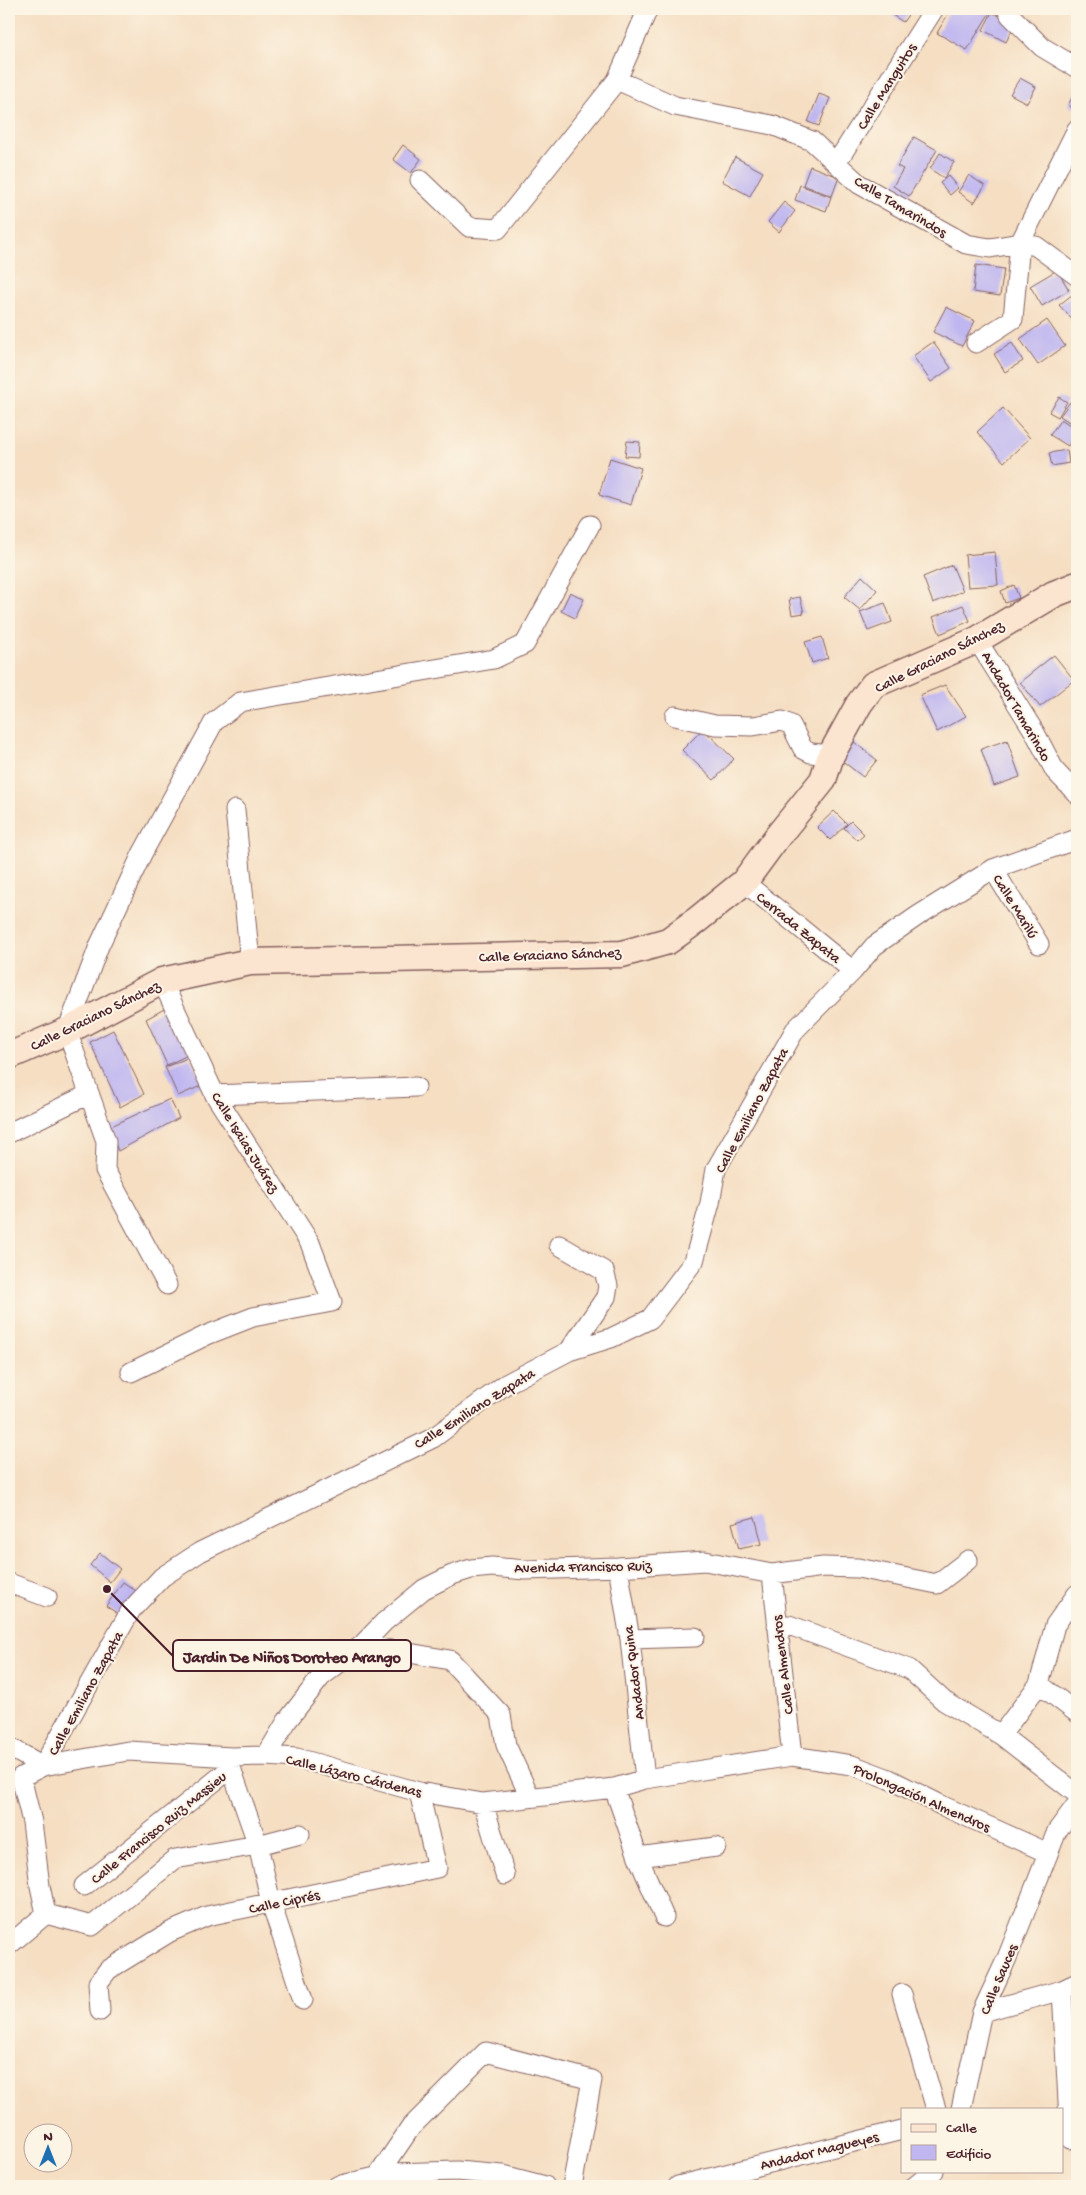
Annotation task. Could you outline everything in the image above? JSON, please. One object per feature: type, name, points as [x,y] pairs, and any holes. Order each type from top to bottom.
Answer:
[{"type":"street","points":[[420,180],[469,227],[498,229],[617,80],[648,9]]},
{"type":"street","name":"Calle Manguitos","points":[[838,162],[934,9]]},
{"type":"street","points":[[1007,9],[1010,15],[1042,47],[1077,68]]},
{"type":"street","name":"Calle Tamarindos","points":[[617,80],[675,106],[772,124],[812,141],[838,162],[859,184],[966,244],[990,248],[1020,243],[1036,246],[1077,276]]},
{"type":"street","points":[[976,344],[1013,319],[1020,243],[1077,129]]},
{"type":"street","points":[[167,1285],[105,1170],[106,1141],[67,1031],[99,946],[134,870],[214,722],[240,702],[494,659],[525,644],[590,525]]},
{"type":"street","name":"Calle Graciano Sánchez","points":[[9,1056],[67,1031],[162,981],[250,962],[622,954],[668,941],[744,882],[823,780],[831,755],[859,704],[873,685],[978,640],[1054,594],[1077,585]]},
{"type":"street","name":"Andador Tamarindo","points":[[978,640],[1034,731],[1055,771],[1077,794]]},
{"type":"street","points":[[675,716],[716,725],[753,726],[782,721],[791,725],[803,749],[810,753],[831,755]]},
{"type":"street","points":[[235,810],[250,962]]},
{"type":"street","name":"Calle Emiliano Zapata","points":[[43,1766],[131,1610],[162,1578],[200,1552],[433,1438],[506,1384],[569,1351],[611,1338],[650,1319],[694,1261],[710,1203],[716,1168],[795,1030],[853,971],[874,946],[993,869],[1077,839]]},
{"type":"street","name":"Calle Marilú","points":[[993,869],[1039,944]]},
{"type":"street","name":"Cerrada Zapata","points":[[744,882],[853,971]]},
{"type":"street","name":"Calle Isaias Juárez","points":[[131,1372],[207,1334],[253,1317],[332,1302],[310,1243],[216,1095],[162,981]]},
{"type":"street","points":[[216,1095],[416,1087]]},
{"type":"street","points":[[9,1134],[89,1094]]},
{"type":"street","points":[[559,1245],[604,1271],[608,1286],[606,1297],[569,1351]]},
{"type":"street","name":"Avenida Francisco Ruiz","points":[[266,1756],[287,1721],[321,1677],[362,1644],[384,1622],[424,1589],[471,1568],[492,1567],[525,1570],[704,1562],[772,1574],[823,1567],[858,1568],[937,1584],[968,1560]]},
{"type":"street","name":"Andador Quina","points":[[618,1567],[630,1639],[645,1779]]},
{"type":"street","name":"Calle Almendros","points":[[772,1574],[792,1756]]},
{"type":"street","points":[[9,1583],[47,1597]]},
{"type":"street","points":[[1001,1735],[1039,1684],[1055,1626],[1077,1594]]},
{"type":"street","points":[[777,1625],[789,1626],[909,1669],[944,1701],[1001,1735],[1077,1794]]},
{"type":"street","points":[[630,1639],[695,1637]]},
{"type":"street","points":[[362,1644],[450,1660],[501,1715],[506,1745],[530,1797]]},
{"type":"street","points":[[1039,1684],[1077,1713]]},
{"type":"street","points":[[9,1747],[43,1766]]},
{"type":"street","name":"Calle Lázaro Cárdenas","points":[[15,1784],[43,1766],[128,1751],[232,1763],[266,1756],[297,1758],[419,1792],[482,1803],[614,1788]]},
{"type":"street","name":"Prolongación Almendros","points":[[614,1788],[645,1779],[792,1756],[852,1765],[1048,1853]]},
{"type":"street","points":[[232,1763],[258,1845],[272,1903],[303,2000]]},
{"type":"street","name":"Calle Francisco Ruiz Massieu","points":[[84,1886],[232,1763]]},
{"type":"street","points":[[15,1784],[32,1822],[40,1886],[46,1914]]},
{"type":"street","points":[[614,1788],[638,1857],[664,1917]]},
{"type":"street","name":"Calle Ciprés","points":[[100,2011],[98,1983],[108,1970],[170,1932],[207,1916],[437,1868],[419,1792]]},
{"type":"street","points":[[482,1803],[505,1874]]},
{"type":"street","name":"Calle Sauces","points":[[961,2108],[982,2012],[1007,1958],[1057,1831],[1077,1804]]},
{"type":"street","points":[[46,1914],[92,1926],[175,1859],[258,1845],[300,1834]]},
{"type":"street","points":[[638,1857],[716,1847]]},
{"type":"street","points":[[9,1944],[46,1914]]},
{"type":"street","points":[[982,2012],[1069,1986],[1070,2139]]},
{"type":"street","points":[[902,1994],[936,2108]]},
{"type":"street","points":[[377,2177],[411,2127],[486,2052],[592,2080],[572,2186]]},
{"type":"street","name":"Andador Magueyes","points":[[678,2186],[901,2130]]},
{"type":"street","points":[[338,2186],[393,2173],[457,2171],[503,2175],[545,2186]]},
{"type":"street","points":[[915,2186],[933,2172]]},
{"type":"building","points":[[883,9],[912,9],[903,22]]},
{"type":"building","points":[[951,9],[992,9],[967,50],[937,33]]},
{"type":"building","points":[[992,12],[1015,24],[1006,42],[983,30]]},
{"type":"building","points":[[1020,78],[1036,87],[1027,103],[1010,94]]},
{"type":"building","points":[[1077,89],[1077,110],[1068,105]]},
{"type":"building","points":[[819,94],[830,98],[819,126],[808,122]]},
{"type":"building","points":[[914,137],[937,150],[909,196],[893,186],[903,169],[897,166]]},
{"type":"building","points":[[403,145],[421,159],[411,173],[393,159]]},
{"type":"building","points":[[940,153],[954,162],[944,178],[930,169]]},
{"type":"building","points":[[735,157],[763,172],[750,196],[722,181]]},
{"type":"building","points":[[810,166],[839,177],[832,196],[803,185]]},
{"type":"building","points":[[969,175],[985,186],[974,203],[958,192]]},
{"type":"building","points":[[948,176],[958,188],[950,195],[940,183]]},
{"type":"building","points":[[800,185],[831,197],[826,211],[795,200]]},
{"type":"building","points":[[784,202],[795,211],[779,232],[768,222]]},
{"type":"building","points":[[976,265],[1004,269],[1000,296],[973,292]]},
{"type":"building","points":[[1057,270],[1069,290],[1042,306],[1030,286]]},
{"type":"building","points":[[1073,294],[1077,300],[1076,324],[1059,305]]},
{"type":"building","points":[[946,307],[975,321],[962,346],[933,332]]},
{"type":"building","points":[[1047,320],[1065,346],[1038,365],[1020,339]]},
{"type":"building","points":[[933,342],[951,368],[931,382],[913,356]]},
{"type":"building","points":[[1012,343],[1023,361],[1005,372],[994,354]]},
{"type":"building","points":[[1059,397],[1067,402],[1058,417],[1049,412]]},
{"type":"building","points":[[1070,402],[1077,407],[1077,427],[1060,416]]},
{"type":"building","points":[[1003,408],[1030,438],[1004,462],[977,432]]},
{"type":"building","points":[[1061,419],[1077,430],[1068,446],[1050,435]]},
{"type":"building","points":[[627,441],[640,442],[639,457],[625,456]]},
{"type":"building","points":[[1067,450],[1069,463],[1052,466],[1049,453]]},
{"type":"building","points":[[610,458],[641,468],[631,505],[599,495]]},
{"type":"building","points":[[995,552],[998,585],[968,587],[965,555]]},
{"type":"building","points":[[952,565],[963,591],[933,603],[923,577]]},
{"type":"building","points":[[862,576],[877,590],[860,610],[844,597]]},
{"type":"building","points":[[1014,585],[1019,598],[1005,603],[1001,591]]},
{"type":"building","points":[[570,592],[584,599],[575,618],[561,611]]},
{"type":"building","points":[[800,597],[804,613],[792,615],[789,599]]},
{"type":"building","points":[[885,603],[892,622],[868,631],[860,612]]},
{"type":"building","points":[[963,605],[970,621],[940,634],[933,617]]},
{"type":"building","points":[[822,637],[828,658],[812,663],[805,642]]},
{"type":"building","points":[[1054,655],[1074,680],[1040,707],[1020,682]]},
{"type":"building","points":[[945,685],[966,716],[937,732],[920,695]]},
{"type":"building","points":[[703,729],[734,759],[714,780],[682,750]]},
{"type":"building","points":[[1007,740],[1020,777],[994,786],[981,749]]},
{"type":"building","points":[[854,742],[877,760],[863,777],[840,759]]},
{"type":"building","points":[[834,811],[847,824],[830,840],[817,827]]},
{"type":"building","points":[[851,821],[864,834],[857,840],[844,828]]},
{"type":"building","points":[[168,1007],[190,1054],[167,1065],[146,1019]]},
{"type":"building","points":[[113,1030],[144,1094],[120,1107],[90,1042]]},
{"type":"building","points":[[190,1057],[203,1085],[178,1096],[165,1067]]},
{"type":"building","points":[[170,1099],[179,1118],[118,1151],[109,1127]]},
{"type":"building","points":[[755,1517],[762,1544],[739,1549],[732,1523]]},
{"type":"building","points":[[100,1553],[120,1569],[110,1582],[90,1565]]},
{"type":"building","points":[[123,1582],[139,1593],[123,1617],[106,1606]]},
{"type":"place","name":"Jardin De Niños Doroteo Arango","points":[[107,1589]]}]
